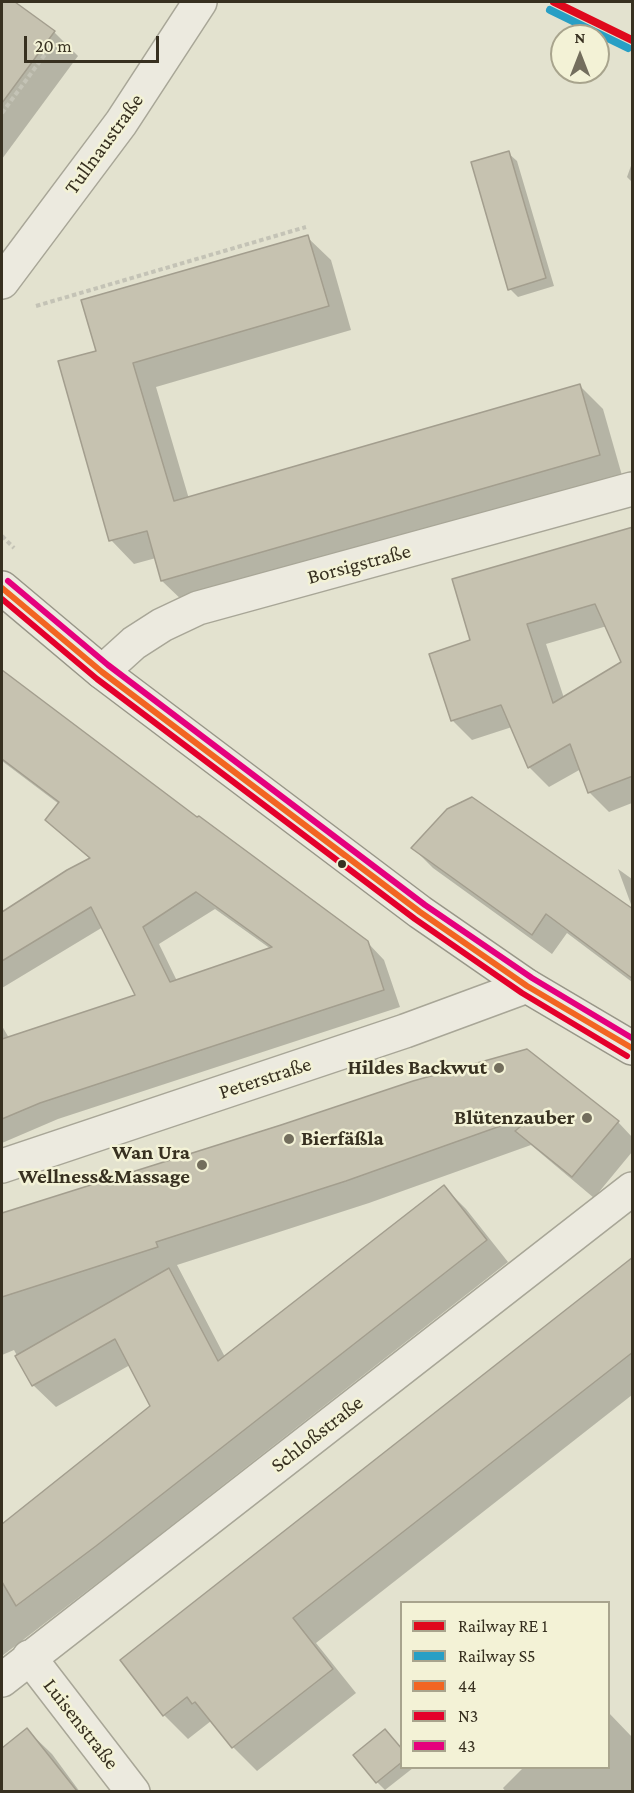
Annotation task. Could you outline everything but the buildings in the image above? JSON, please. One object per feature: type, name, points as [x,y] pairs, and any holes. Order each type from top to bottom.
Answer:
[{"type":"street","name":"Tullnaustraße","points":[[2,282],[121,123],[200,2]]},
{"type":"street","name":"Borsigstraße","points":[[102,672],[134,643],[162,625],[198,608],[633,489]]},
{"type":"street","points":[[2,588],[102,672],[420,912],[527,986],[633,1048]]},
{"type":"street","name":"Peterstraße","points":[[2,1166],[405,1031],[527,986]]},
{"type":"street","name":"Schloßstraße","points":[[2,1680],[633,1189]]},
{"type":"street","name":"Luisenstraße","points":[[29,1657],[133,1791]]},
{"type":"path","points":[[2,112],[46,53]]},
{"type":"path","points":[[35,306],[306,227]]},
{"type":"transit line","points":[[554,2],[632,40]]},
{"type":"transit line","name":"43","points":[[8,581],[108,665],[425,905],[532,978],[632,1038]]},
{"type":"transit line","name":"44","points":[[2,588],[102,672],[420,912],[527,986],[632,1048]]},
{"type":"transit line","name":"N3","points":[[2,599],[97,679],[415,919],[522,993],[627,1056]]},
{"type":"rail line","name":"S5","points":[[550,10],[628,48]]},
{"type":"place","name":"Hildes Backwut","points":[[499,1068]]},
{"type":"place","name":"Blütenzauber","points":[[587,1118]]},
{"type":"place","name":"Bierfäßla","points":[[289,1139]]},
{"type":"place","name":"Wan Ura Wellness&Massage","points":[[202,1165]]}]
